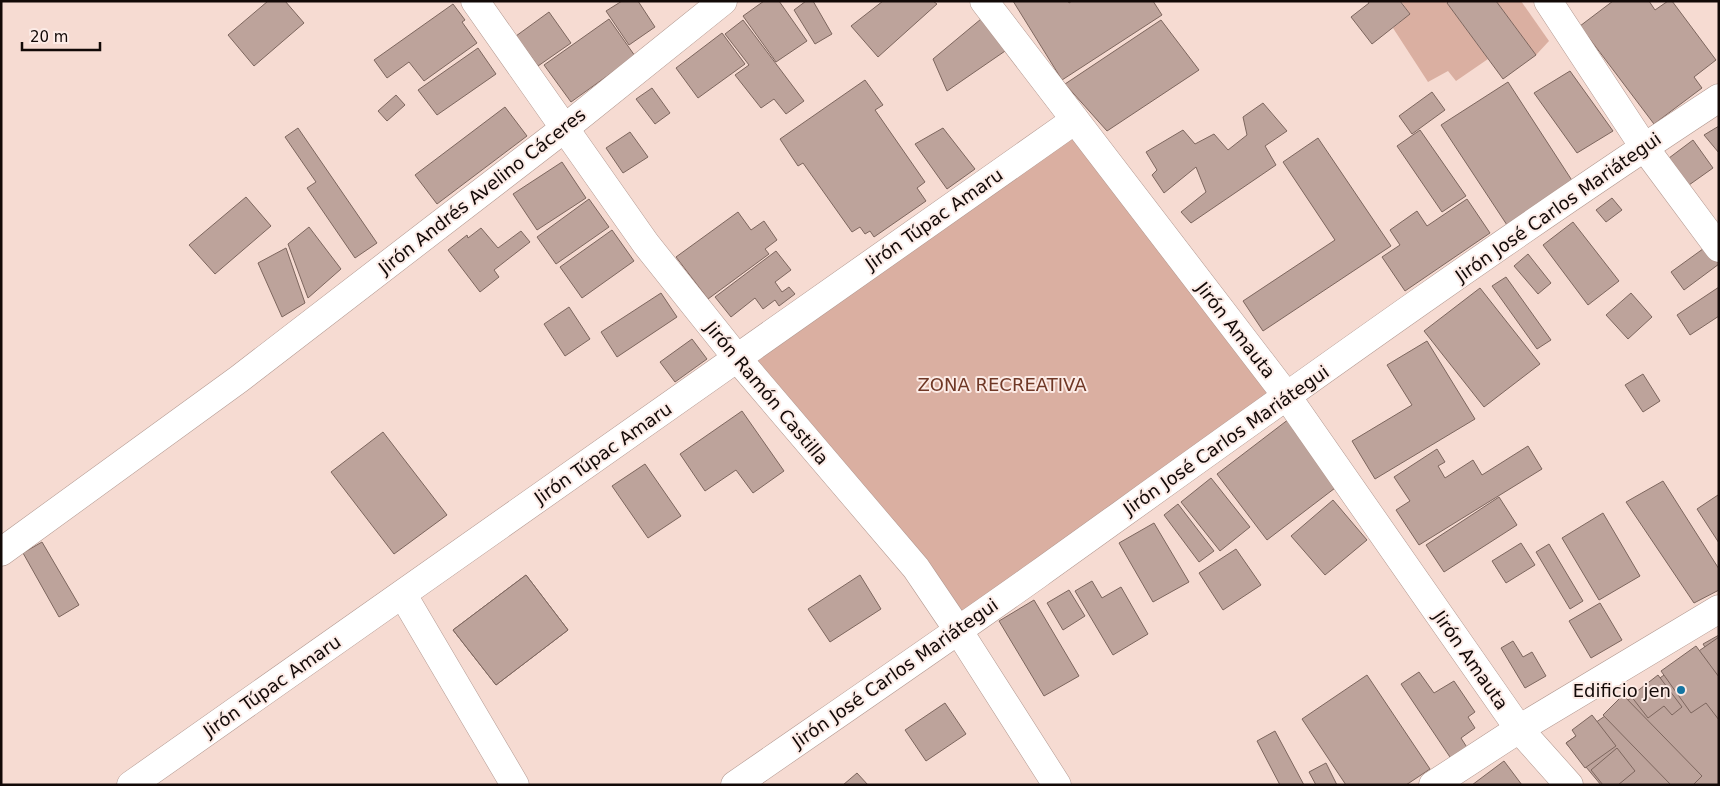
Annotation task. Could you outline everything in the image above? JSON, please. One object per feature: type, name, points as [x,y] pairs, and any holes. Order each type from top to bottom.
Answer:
[{"type":"street","name":"Jirón Ramón Castilla","points":[[476,1],[646,244],[737,358],[916,568],[958,630],[1056,785]]},
{"type":"street","name":"Jirón Andrés Avelino Cáceres","points":[[1,552],[239,380],[565,128],[723,1]]},
{"type":"street","name":"Jirón Amauta","points":[[984,1],[1286,395],[1519,729],[1569,785]]},
{"type":"street","points":[[1548,1],[1644,147],[1719,248]]},
{"type":"street","name":"Jirón José Carlos Mariátegui","points":[[735,785],[958,630],[1286,395],[1644,147],[1719,98]]},
{"type":"street","name":"Jirón Túpac Amaru","points":[[130,785],[1075,120]]},
{"type":"street","points":[[402,595],[515,785]]},
{"type":"street","points":[[1433,785],[1519,729],[1719,609]]},
{"type":"green space","points":[[1401,1],[1449,1],[1447,3],[1488,59],[1456,81],[1448,71],[1428,82],[1393,28],[1410,14]]},
{"type":"green space","points":[[1496,1],[1521,1],[1549,41],[1536,55]]},
{"type":"green space","name":"ZONA RECREATIVA","points":[[1075,120],[1286,395],[970,622],[737,358]]},
{"type":"building","points":[[268,1],[285,1],[304,23],[254,66],[228,35]]},
{"type":"building","points":[[622,1],[638,1],[655,27],[629,45],[606,11]]},
{"type":"building","points":[[764,1],[779,1],[807,41],[776,62],[743,16]]},
{"type":"building","points":[[806,1],[813,1],[832,34],[815,44],[794,10]]},
{"type":"building","points":[[883,1],[933,1],[937,4],[878,57],[851,26]]},
{"type":"building","points":[[1013,1],[1068,1],[1069,3],[1072,1],[1153,1],[1162,15],[1062,80]]},
{"type":"building","points":[[1368,1],[1400,1],[1410,14],[1372,44],[1351,17],[1369,3]]},
{"type":"building","points":[[1449,1],[1496,1],[1536,55],[1503,79],[1447,3]]},
{"type":"building","points":[[1613,1],[1649,1],[1655,10],[1668,1],[1672,1],[1716,60],[1694,77],[1702,88],[1654,124],[1580,26]]},
{"type":"building","points":[[453,4],[465,20],[462,22],[477,43],[424,81],[409,62],[387,78],[374,60]]},
{"type":"building","points":[[549,12],[571,43],[538,66],[516,36]]},
{"type":"building","points":[[609,19],[635,56],[571,102],[544,65]]},
{"type":"building","points":[[981,19],[1008,49],[947,91],[933,59]]},
{"type":"building","points":[[743,20],[804,101],[786,114],[774,99],[761,108],[735,75],[749,65],[725,34]]},
{"type":"building","points":[[1161,20],[1199,70],[1107,131],[1065,84]]},
{"type":"building","points":[[722,33],[745,64],[698,98],[676,68]]},
{"type":"building","points":[[478,48],[496,74],[437,115],[418,90]]},
{"type":"building","points":[[1570,71],[1613,131],[1577,153],[1534,93]]},
{"type":"building","points":[[865,80],[883,105],[875,110],[925,182],[917,188],[926,201],[874,237],[870,231],[865,234],[860,227],[852,232],[803,163],[798,166],[780,139]]},
{"type":"building","points":[[1508,82],[1573,182],[1507,225],[1441,125]]},
{"type":"building","points":[[652,88],[670,113],[655,124],[636,99]]},
{"type":"building","points":[[1432,92],[1445,110],[1412,134],[1399,116]]},
{"type":"building","points":[[396,95],[405,105],[387,121],[378,111]]},
{"type":"building","points":[[1263,103],[1287,131],[1265,146],[1276,165],[1191,223],[1181,212],[1206,192],[1196,167],[1164,193],[1152,175],[1157,170],[1146,152],[1183,130],[1195,144],[1214,134],[1228,150],[1247,135],[1243,117]]},
{"type":"building","points":[[505,107],[527,136],[437,204],[415,175]]},
{"type":"building","points":[[1719,126],[1719,153],[1704,135]]},
{"type":"building","points":[[298,128],[377,243],[355,258],[307,188],[316,182],[285,137]]},
{"type":"building","points":[[943,128],[975,169],[947,189],[915,144]]},
{"type":"building","points":[[1420,130],[1466,196],[1442,212],[1397,146]]},
{"type":"building","points":[[630,132],[648,157],[623,173],[606,148]]},
{"type":"building","points":[[1318,138],[1391,246],[1263,331],[1243,301],[1335,240],[1283,162]]},
{"type":"building","points":[[1693,140],[1713,168],[1689,185],[1669,158]]},
{"type":"building","points":[[562,162],[586,198],[537,230],[513,194]]},
{"type":"building","points":[[246,197],[271,226],[215,274],[189,245]]},
{"type":"building","points":[[1612,198],[1622,210],[1606,222],[1596,210]]},
{"type":"building","points":[[589,199],[609,227],[556,264],[537,237]]},
{"type":"building","points":[[1467,199],[1490,233],[1405,291],[1382,257],[1400,245],[1390,230],[1417,211],[1427,226]]},
{"type":"building","points":[[738,212],[751,230],[764,221],[777,240],[765,249],[769,254],[708,299],[676,257]]},
{"type":"building","points":[[1573,222],[1619,281],[1588,305],[1543,245]]},
{"type":"building","points":[[309,227],[341,269],[308,298],[288,244]]},
{"type":"building","points":[[481,228],[498,248],[521,231],[530,242],[494,270],[499,277],[480,292],[448,250],[467,235],[468,238]]},
{"type":"building","points":[[612,230],[634,261],[582,298],[560,267]]},
{"type":"building","points":[[1707,246],[1719,264],[1684,290],[1671,272]]},
{"type":"building","points":[[286,248],[305,303],[282,317],[258,263]]},
{"type":"building","points":[[776,251],[791,270],[775,282],[782,292],[789,287],[795,294],[779,306],[775,300],[763,309],[755,298],[731,317],[715,297]]},
{"type":"building","points":[[1528,254],[1551,283],[1538,294],[1514,266]]},
{"type":"building","points":[[1506,277],[1551,340],[1537,349],[1492,286]]},
{"type":"building","points":[[1719,287],[1719,316],[1690,335],[1677,315]]},
{"type":"building","points":[[1480,288],[1540,364],[1484,407],[1424,331]]},
{"type":"building","points":[[661,293],[677,317],[617,357],[601,332]]},
{"type":"building","points":[[1631,293],[1652,317],[1628,339],[1606,315]]},
{"type":"building","points":[[569,307],[590,339],[565,356],[544,324]]},
{"type":"building","points":[[692,339],[707,359],[675,382],[660,362]]},
{"type":"building","points":[[1427,341],[1475,419],[1375,479],[1352,441],[1412,405],[1387,365]]},
{"type":"building","points":[[1643,374],[1660,401],[1643,412],[1625,385]]},
{"type":"building","points":[[742,411],[784,471],[753,493],[736,470],[705,491],[680,454]]},
{"type":"building","points":[[1289,419],[1339,485],[1267,540],[1217,474]]},
{"type":"building","points":[[383,432],[447,515],[394,554],[331,472]]},
{"type":"building","points":[[1528,446],[1542,469],[1419,545],[1396,510],[1410,501],[1394,477],[1437,449],[1445,462],[1438,466],[1445,478],[1473,460],[1482,475]]},
{"type":"building","points":[[645,464],[681,516],[648,538],[612,486]]},
{"type":"building","points":[[1211,478],[1250,527],[1220,551],[1181,502]]},
{"type":"building","points":[[1663,481],[1719,569],[1719,590],[1694,603],[1626,502]]},
{"type":"building","points":[[1718,495],[1719,497],[1719,543],[1697,509]]},
{"type":"building","points":[[1499,497],[1517,525],[1444,572],[1426,545]]},
{"type":"building","points":[[1333,500],[1367,540],[1325,575],[1291,536]]},
{"type":"building","points":[[1178,504],[1214,551],[1199,562],[1164,515]]},
{"type":"building","points":[[1603,513],[1640,576],[1599,600],[1562,538]]},
{"type":"building","points":[[1154,523],[1189,582],[1153,602],[1119,543]]},
{"type":"building","points":[[42,542],[79,605],[59,617],[23,553]]},
{"type":"building","points":[[1521,543],[1535,565],[1506,583],[1492,561]]},
{"type":"building","points":[[1549,544],[1583,601],[1570,609],[1536,552]]},
{"type":"building","points":[[1236,549],[1261,585],[1223,610],[1199,573]]},
{"type":"building","points":[[526,575],[568,630],[496,685],[453,630]]},
{"type":"building","points":[[526,575],[568,630],[496,685],[453,630]]},
{"type":"building","points":[[860,575],[881,609],[830,642],[808,609]]},
{"type":"building","points":[[1092,581],[1102,598],[1121,587],[1148,634],[1113,655],[1075,591]]},
{"type":"building","points":[[1069,590],[1085,616],[1063,630],[1047,603]]},
{"type":"building","points":[[1034,600],[1079,676],[1044,696],[999,621]]},
{"type":"building","points":[[1600,603],[1622,640],[1591,658],[1569,621]]},
{"type":"building","points":[[1719,635],[1719,669],[1703,644]]},
{"type":"building","name":"Edificio jen","points":[[1719,637],[1719,785],[1601,785],[1566,743]]},
{"type":"building","points":[[1513,641],[1523,657],[1532,652],[1546,676],[1525,688],[1501,648]]},
{"type":"building","points":[[1696,646],[1719,677],[1719,720],[1706,703],[1691,713],[1661,671]]},
{"type":"building","points":[[1419,672],[1434,693],[1454,681],[1475,712],[1468,717],[1475,728],[1461,738],[1468,749],[1452,760],[1401,684]]},
{"type":"building","points":[[1367,675],[1430,769],[1406,785],[1346,785],[1302,719]]},
{"type":"building","points":[[1658,675],[1682,707],[1672,715],[1664,706],[1648,718],[1631,696]]},
{"type":"building","points":[[1623,695],[1702,776],[1693,785],[1671,785],[1603,715]]},
{"type":"building","points":[[945,703],[966,734],[926,761],[905,730]]},
{"type":"building","points":[[1592,715],[1616,746],[1585,768],[1566,743],[1576,736],[1572,730]]},
{"type":"building","points":[[1275,731],[1304,785],[1280,785],[1257,741]]},
{"type":"building","points":[[1617,748],[1635,771],[1618,785],[1603,785],[1591,770]]},
{"type":"building","points":[[1504,761],[1522,785],[1472,785]]},
{"type":"building","points":[[1326,763],[1337,785],[1316,785],[1309,772]]},
{"type":"building","points":[[857,773],[868,785],[843,785]]},
{"type":"place","name":"Edificio jen","points":[[1681,690]]}]
